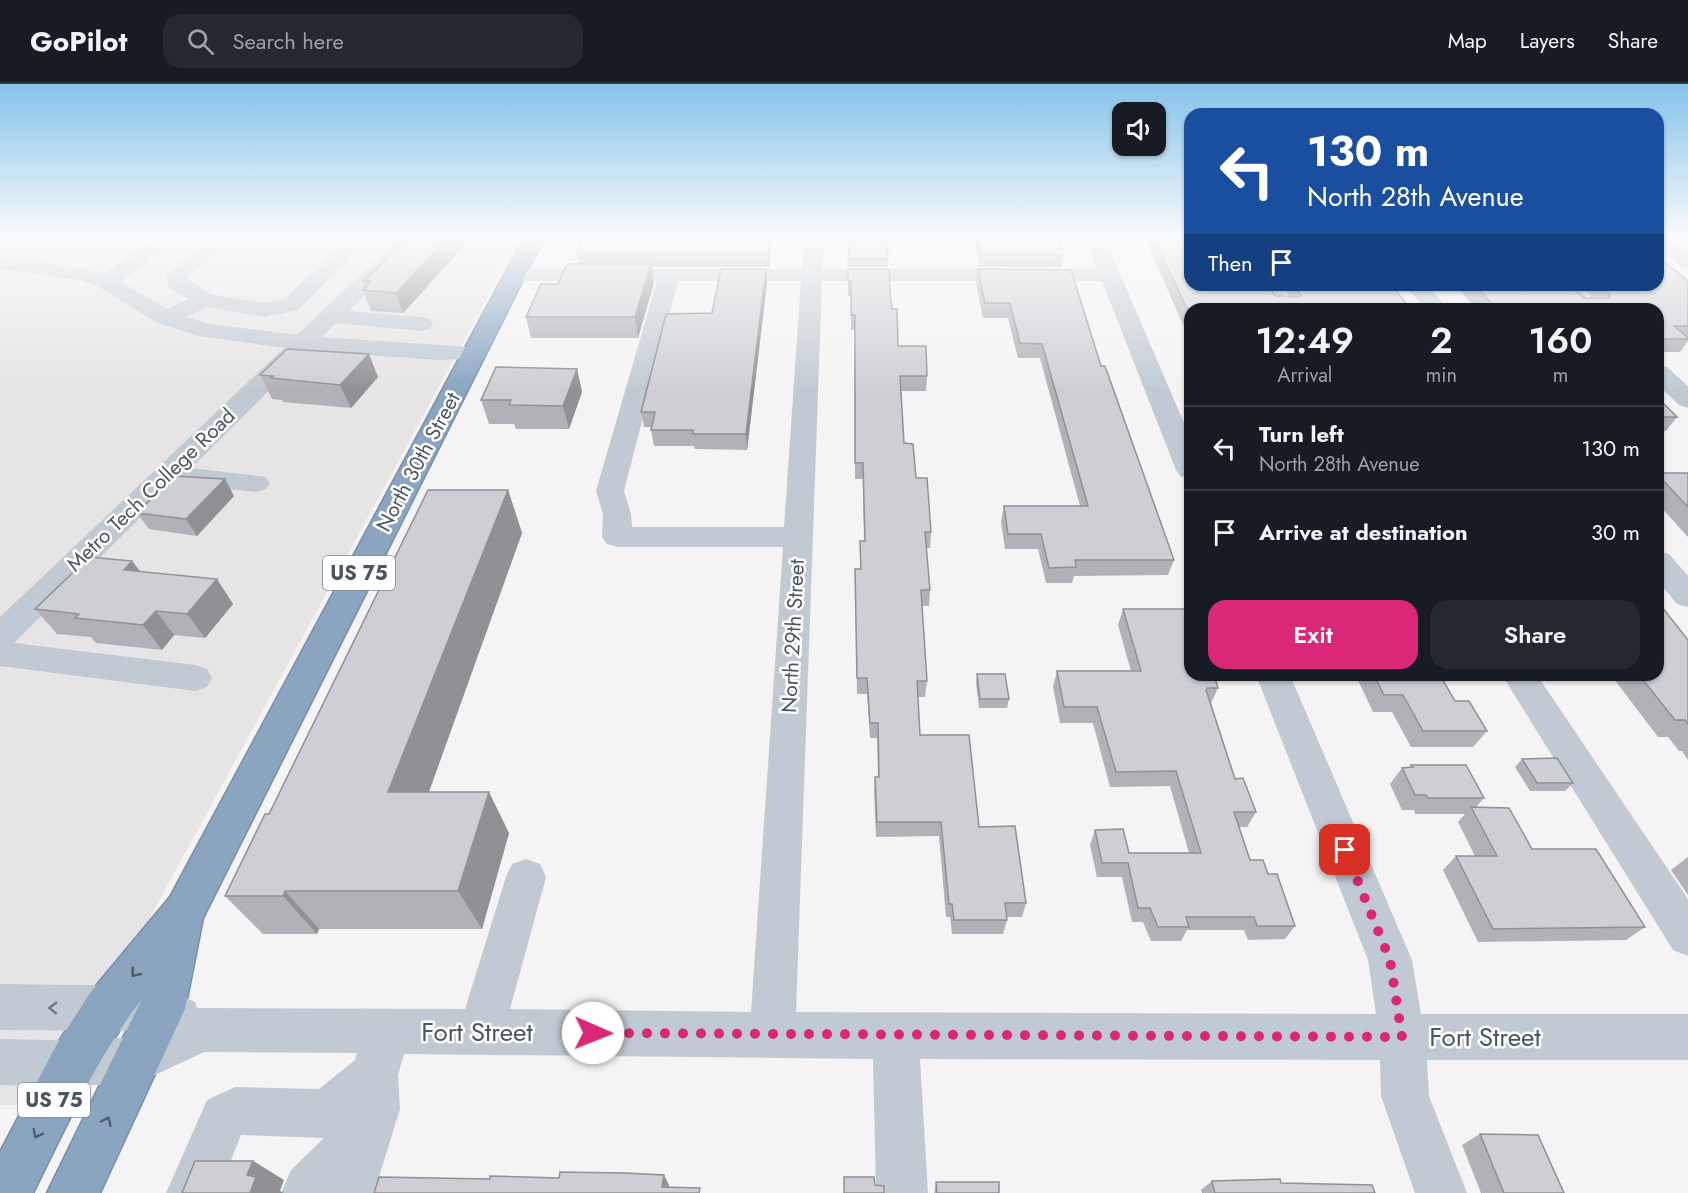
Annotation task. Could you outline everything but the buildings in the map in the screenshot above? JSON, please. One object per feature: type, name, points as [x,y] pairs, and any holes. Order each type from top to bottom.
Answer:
[{"type":"highway","name":"North 30th Street","points":[[6,1193],[73,1063],[106,1009],[185,911],[508,288]]},
{"type":"highway","name":"North 30th Street","points":[[73,1193],[138,1060],[182,1019],[185,911]]},
{"type":"street","points":[[116,288],[166,318],[207,331],[302,343],[439,353],[475,353]]},
{"type":"street","points":[[186,288],[204,300],[264,310],[290,305],[308,288]]},
{"type":"street","name":"Metro Tech College Road","points":[[0,637],[359,288]]},
{"type":"street","points":[[666,288],[610,490],[617,514],[617,537],[798,537]]},
{"type":"street","name":"North 29th Street","points":[[772,1036],[811,288]]},
{"type":"street","points":[[1115,288],[1184,455]]},
{"type":"street","points":[[1421,291],[1432,303]]},
{"type":"street","points":[[1570,291],[1582,303]]},
{"type":"street","points":[[166,318],[204,300]]},
{"type":"street","points":[[330,316],[422,324]]},
{"type":"street","points":[[1664,378],[1688,400]]},
{"type":"street","points":[[167,474],[256,483]]},
{"type":"street","points":[[1664,568],[1688,596]]},
{"type":"street","points":[[0,654],[195,678]]},
{"type":"street","points":[[1275,681],[1390,960],[1402,1037],[1405,1096],[1441,1193]]},
{"type":"street","points":[[1523,681],[1688,936]]},
{"type":"street","points":[[481,1032],[526,877]]},
{"type":"street","name":"Fort Street","points":[[0,1007],[106,1009],[182,1019],[379,1072],[481,1032],[772,1036],[1688,1036]]},
{"type":"street","points":[[896,1036],[902,1193]]},
{"type":"street","points":[[0,1062],[73,1063],[138,1060]]},
{"type":"street","points":[[192,1193],[224,1118],[235,1111],[327,1114],[379,1072]]},
{"type":"street","points":[[307,1193],[309,1188],[351,1147],[379,1072]]},
{"type":"street","points":[[348,1193],[379,1072]]},
{"type":"shaded area","points":[[0,288],[493,288],[48,1105],[0,1105]]},
{"type":"route","points":[[593,1033],[1402,1037],[1390,960],[1345,850]]}]
